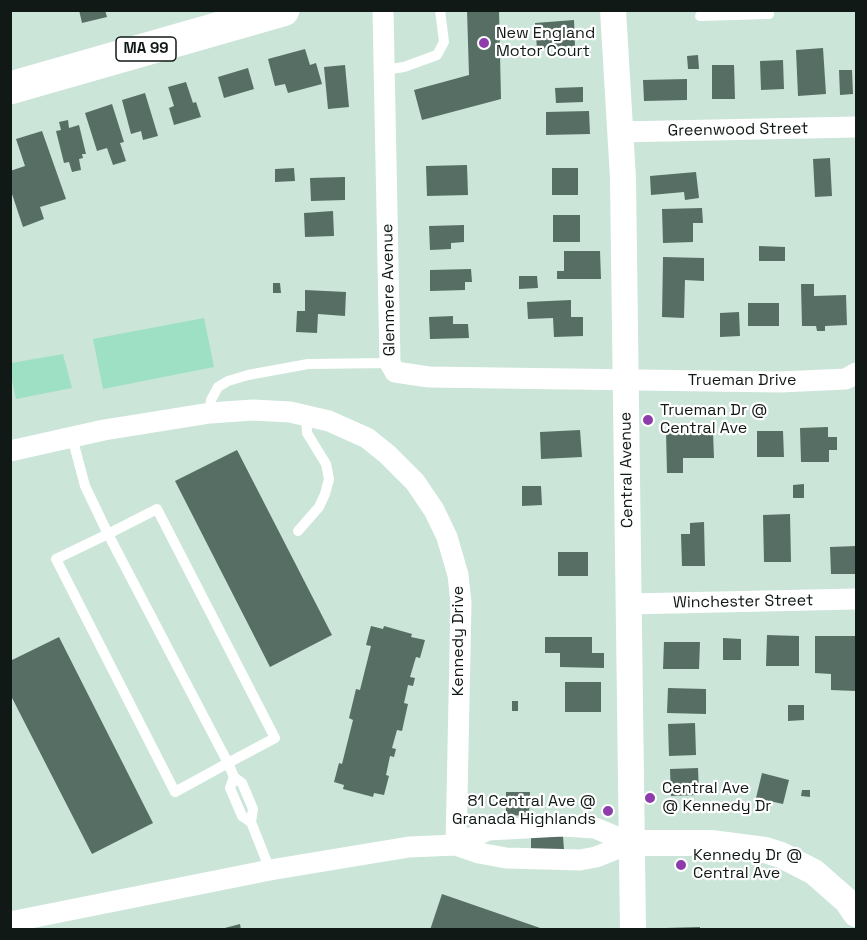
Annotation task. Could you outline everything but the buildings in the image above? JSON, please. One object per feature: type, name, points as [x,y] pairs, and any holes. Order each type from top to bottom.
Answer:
[{"type":"main road","name":"MA 99","points":[[10,88],[282,10]]},
{"type":"street","name":"Glenmere Avenue","points":[[383,10],[390,363],[392,369],[397,374],[429,378],[626,379]]},
{"type":"street","name":"Central Avenue","points":[[613,10],[623,178],[633,930]]},
{"type":"street","name":"Greenwood Street","points":[[620,132],[856,127]]},
{"type":"street","name":"Trueman Drive","points":[[626,379],[780,382],[846,379],[856,373]]},
{"type":"street","name":"Kennedy Drive","points":[[10,451],[104,430],[210,413],[253,410],[306,414],[329,421],[352,430],[387,454],[425,495],[442,524],[458,575],[461,603],[456,845]]},
{"type":"street","name":"Winchester Street","points":[[629,604],[856,599]]},
{"type":"street","points":[[456,845],[470,837],[497,828],[562,826],[595,828],[631,843]]},
{"type":"street","points":[[10,922],[270,870],[409,847],[456,845],[479,854],[506,858],[580,860],[596,857],[631,843],[711,843],[765,850],[781,855],[814,872],[847,901],[856,914]]},
{"type":"lane","points":[[384,70],[404,67],[437,55],[444,42],[441,10]]},
{"type":"lane","points":[[700,16],[769,14]]},
{"type":"lane","points":[[210,413],[211,400],[218,387],[228,381],[248,375],[295,365],[390,363]]},
{"type":"lane","points":[[298,531],[319,507],[328,479],[326,464],[307,433],[306,414]]},
{"type":"lane","points":[[72,437],[85,486],[228,763],[234,777],[230,788],[242,816],[251,822],[270,870]]},
{"type":"lane","points":[[157,509],[275,738],[175,792],[56,559],[108,534],[157,509]]},
{"type":"green space","points":[[204,318],[214,367],[103,389],[93,339]]},
{"type":"green space","points":[[63,354],[72,388],[16,399],[11,363]]},
{"type":"place","name":"New England Motor Court","points":[[484,43]]},
{"type":"place","name":"Trueman Dr @ Central Ave","points":[[648,420]]},
{"type":"place","name":"Central Ave @ Kennedy Dr","points":[[650,798]]},
{"type":"place","name":"81 Central Ave @ Granada Highlands","points":[[608,811]]},
{"type":"place","name":"Kennedy Dr @ Central Ave","points":[[681,865]]}]
